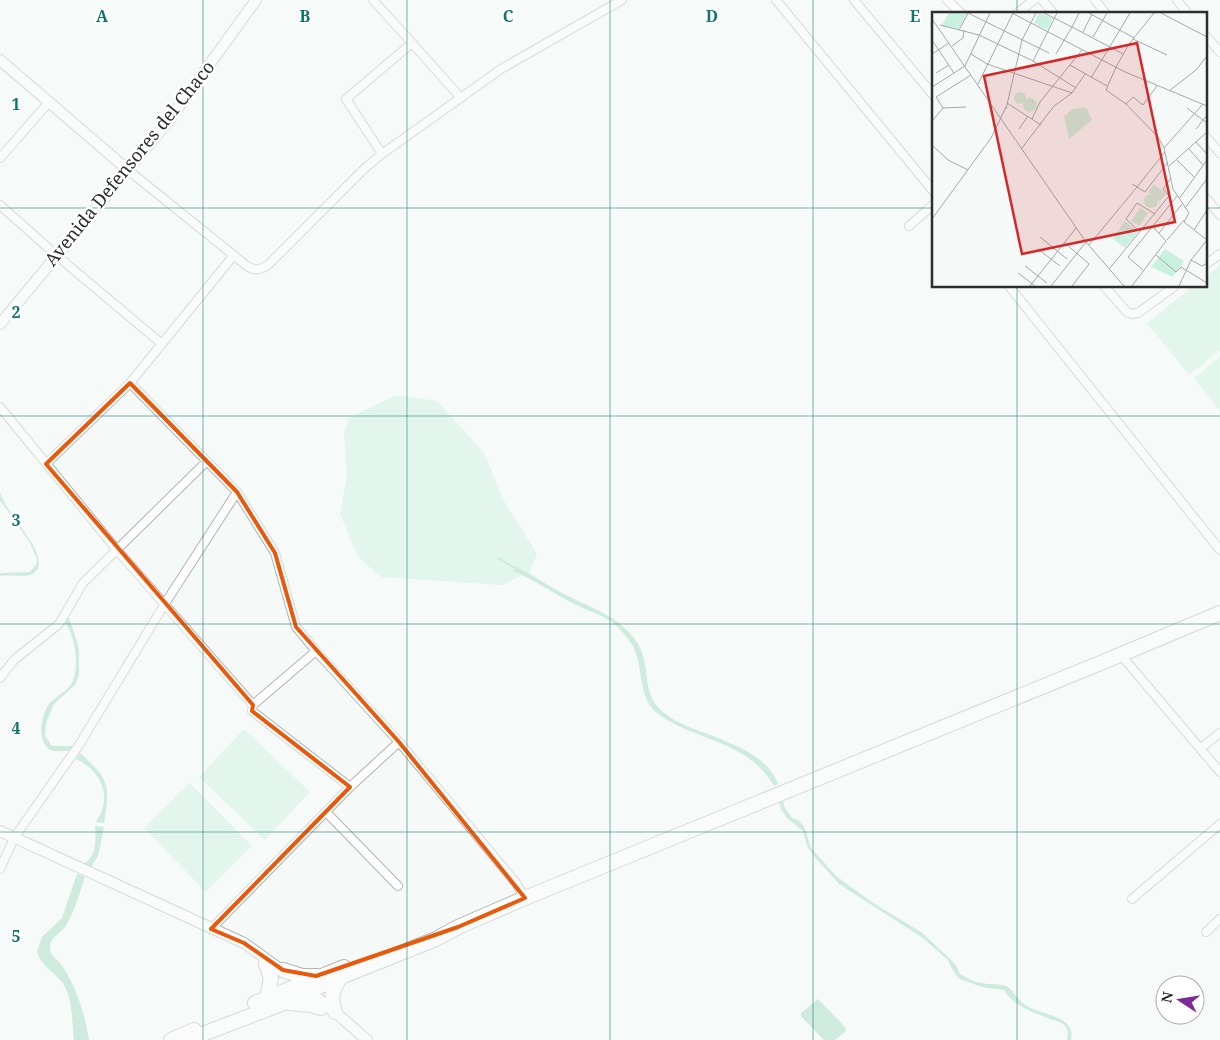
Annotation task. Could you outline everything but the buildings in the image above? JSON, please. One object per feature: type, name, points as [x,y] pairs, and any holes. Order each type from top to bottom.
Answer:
[{"type":"highway","points":[[171,1040],[266,998],[340,978],[436,940],[458,927],[525,898],[1220,613]]},
{"type":"highway","points":[[186,1040],[284,1003],[322,975],[430,934],[458,927]]},
{"type":"highway","points":[[266,964],[271,978],[266,998]]},
{"type":"highway","points":[[283,970],[302,976],[322,975]]},
{"type":"highway","points":[[335,1012],[331,998],[333,988],[340,978]]},
{"type":"highway","points":[[284,1003],[300,1003],[321,1008]]},
{"type":"main road","name":"Avenida Defensores del Chaco","points":[[0,324],[170,119],[256,0]]},
{"type":"main road","points":[[0,60],[128,170]]},
{"type":"main road","points":[[0,831],[244,943],[283,970],[301,990],[360,1040]]},
{"type":"main road","points":[[235,940],[301,990],[335,1012],[367,1040]]},
{"type":"street","points":[[373,0],[461,98]]},
{"type":"street","points":[[128,170],[254,270],[262,269],[365,168],[382,154],[501,69],[622,0]]},
{"type":"street","points":[[776,0],[932,190]]},
{"type":"street","points":[[854,0],[932,94]]},
{"type":"street","points":[[947,0],[960,12]]},
{"type":"street","points":[[1019,12],[1034,0]]},
{"type":"street","points":[[1042,0],[1052,12]]},
{"type":"street","points":[[1095,0],[1104,12]]},
{"type":"street","points":[[1177,0],[1186,12]]},
{"type":"street","points":[[1208,38],[1220,52]]},
{"type":"street","points":[[382,154],[346,99],[412,43]]},
{"type":"street","points":[[0,158],[48,102]]},
{"type":"street","points":[[1208,139],[1220,152]]},
{"type":"street","points":[[1208,200],[1220,215]]},
{"type":"street","points":[[0,205],[162,344]]},
{"type":"street","points":[[909,226],[932,206]]},
{"type":"street","points":[[1208,263],[1220,254]]},
{"type":"street","points":[[46,464],[130,383],[234,255]]},
{"type":"street","points":[[1011,288],[1220,550]]},
{"type":"street","points":[[1106,288],[1127,312],[1132,314],[1138,313],[1172,288]]},
{"type":"street","points":[[130,383],[237,492],[275,553],[296,627],[399,742],[516,883],[525,898]]},
{"type":"street","points":[[0,407],[164,605],[253,705]]},
{"type":"street","points":[[0,678],[14,660],[59,624],[83,583],[207,461]]},
{"type":"street","points":[[0,869],[14,838],[80,745],[164,605],[237,492]]},
{"type":"street","points":[[316,651],[253,705],[252,711],[350,788]]},
{"type":"street","points":[[1121,655],[1220,772]]},
{"type":"street","points":[[1201,748],[1220,733]]},
{"type":"street","points":[[211,929],[350,788],[399,742]]},
{"type":"street","points":[[326,812],[398,886]]},
{"type":"street","points":[[1132,899],[1220,824]]},
{"type":"street","points":[[1206,932],[1220,919]]},
{"type":"highlighted area","points":[[130,383],[237,492],[275,553],[296,627],[399,742],[525,898],[458,927],[316,976],[283,970],[244,943],[211,929],[350,787],[252,711],[253,705],[46,464]]},
{"type":"shaded area","points":[[1220,265],[1220,350],[1189,375],[1147,323],[1191,288],[1208,288],[1208,274]]},
{"type":"shaded area","points":[[1220,357],[1220,411],[1194,378]]},
{"type":"shaded area","points":[[396,395],[437,401],[484,453],[504,501],[537,554],[529,572],[502,585],[381,577],[358,557],[340,514],[347,476],[344,434],[349,418]]},
{"type":"shaded area","points":[[0,493],[8,509],[27,536],[36,552],[39,560],[38,567],[32,574],[0,576],[1,573],[30,572],[36,565],[37,559],[29,541],[0,500]]},
{"type":"shaded area","points":[[514,566],[560,592],[603,613],[622,626],[631,634],[643,655],[650,693],[660,710],[684,725],[746,751],[760,760],[778,784],[774,786],[763,771],[750,759],[735,750],[672,723],[657,713],[650,706],[646,698],[635,651],[629,640],[620,630],[603,617],[576,605],[513,571]]},
{"type":"shaded area","points":[[67,614],[79,650],[79,675],[75,685],[54,704],[46,723],[45,736],[52,746],[73,746],[70,751],[56,751],[46,746],[43,741],[41,728],[46,709],[51,702],[70,686],[75,671],[74,643],[63,620]]},
{"type":"shaded area","points":[[244,729],[310,792],[265,840],[199,777]]},
{"type":"shaded area","points":[[80,753],[97,770],[106,784],[107,799],[104,823],[96,822],[104,803],[102,786],[92,770],[76,759]]},
{"type":"shaded area","points":[[190,783],[252,846],[206,892],[144,828]]},
{"type":"shaded area","points":[[783,801],[785,808],[792,818],[798,820],[804,826],[811,848],[836,876],[873,903],[921,932],[956,965],[960,974],[984,984],[1008,987],[1027,1006],[1063,1021],[1071,1032],[1071,1040],[1067,1040],[1067,1030],[1063,1024],[1018,1005],[1004,990],[982,987],[960,979],[947,959],[920,936],[839,884],[813,855],[807,846],[803,831],[787,818],[779,802]]},
{"type":"shaded area","points":[[95,826],[104,827],[98,856],[91,867],[84,864],[93,852]]},
{"type":"shaded area","points":[[77,874],[85,877],[77,901],[67,924],[51,942],[50,949],[52,955],[68,975],[76,993],[83,1012],[89,1040],[74,1040],[71,1010],[66,988],[41,961],[37,952],[42,937],[62,918]]},
{"type":"shaded area","points":[[818,999],[846,1028],[845,1032],[835,1040],[824,1040],[801,1016],[801,1013]]},
{"type":"waterway","points":[[498,558],[515,568]]}]
